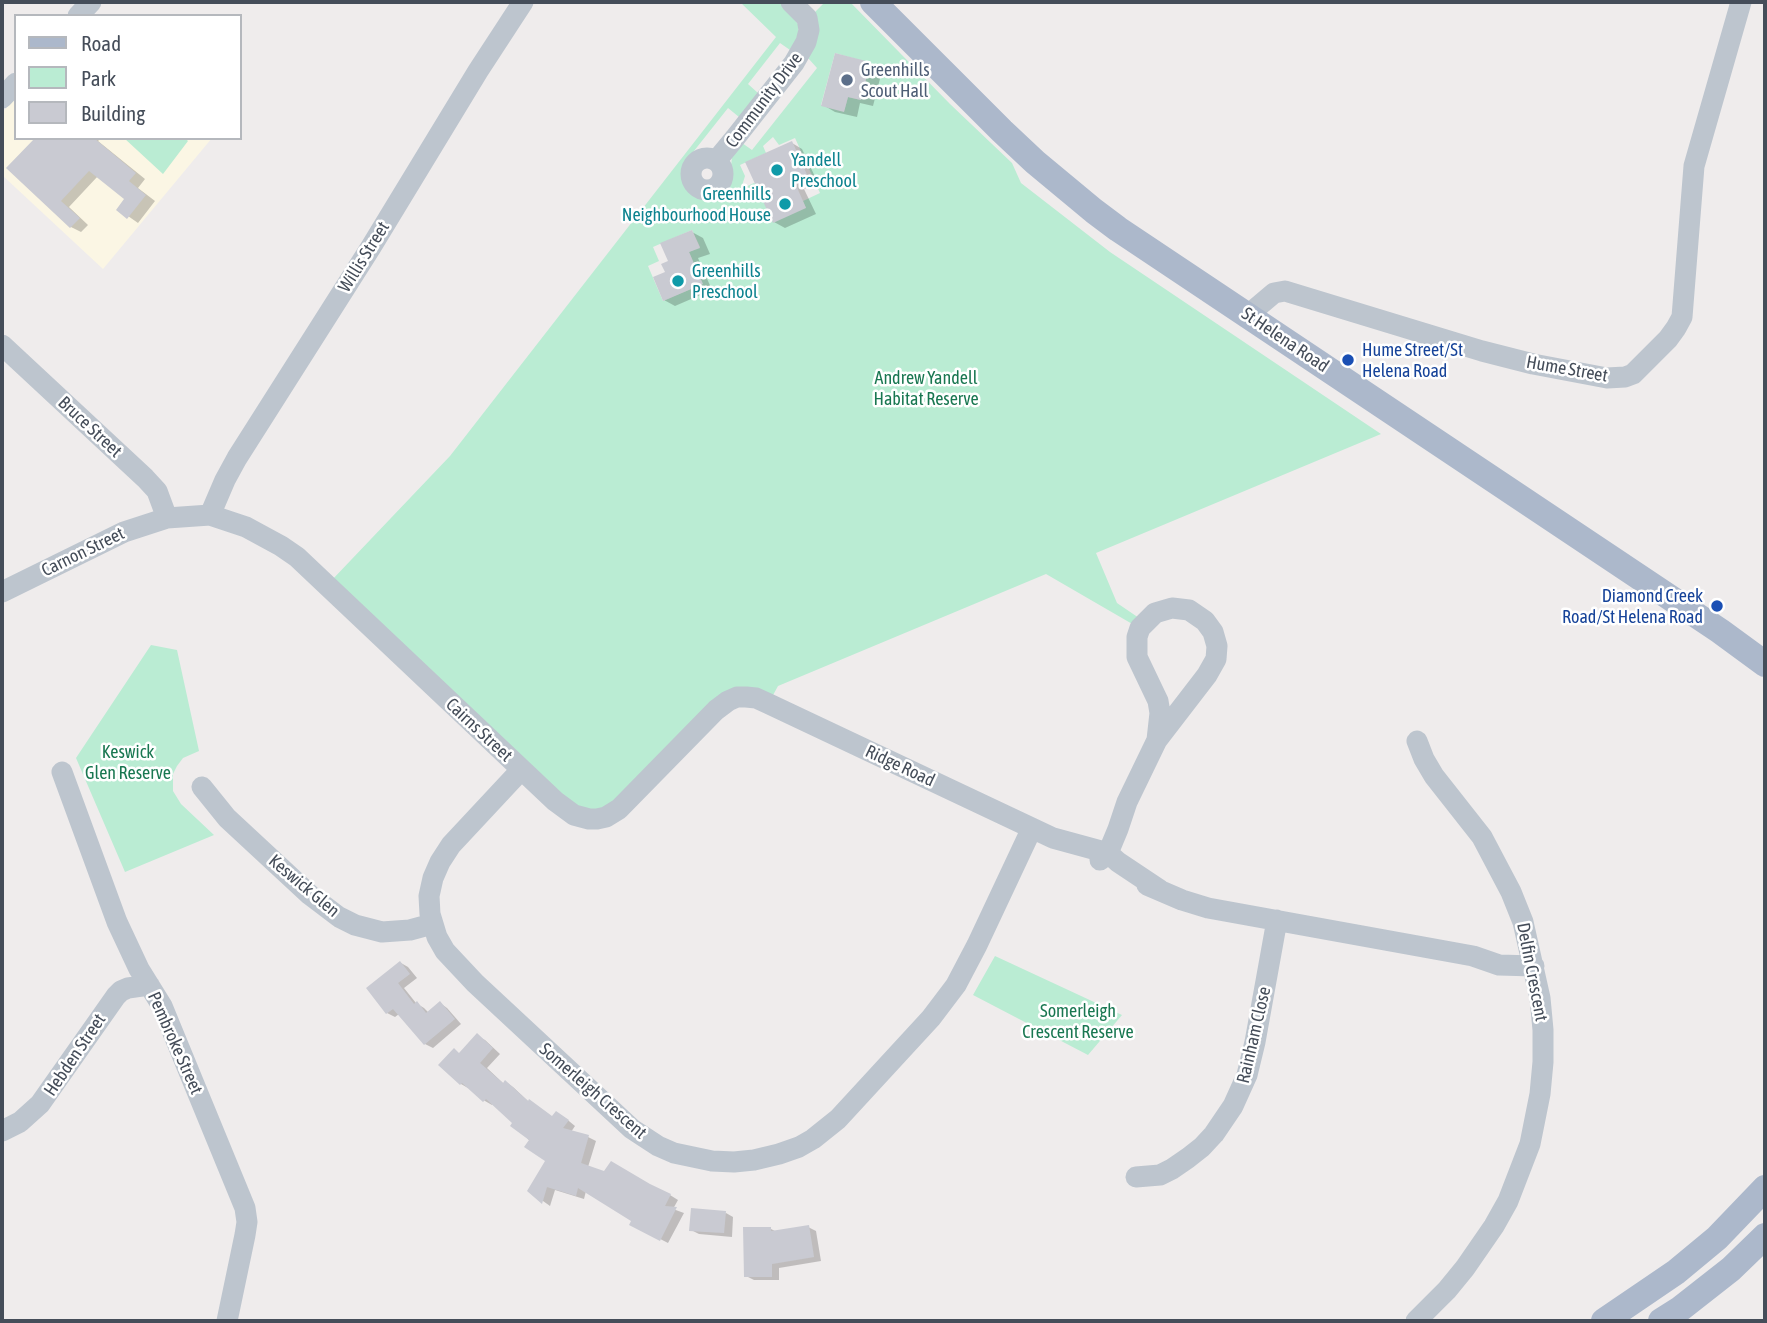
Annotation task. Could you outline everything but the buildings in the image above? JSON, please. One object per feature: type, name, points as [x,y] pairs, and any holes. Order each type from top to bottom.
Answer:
[{"type":"main road","name":"St Helena Road","points":[[873,2],[1002,131],[1079,200],[1118,229],[1720,631],[1765,665]]},
{"type":"main road","points":[[1604,1321],[1676,1272],[1717,1238],[1765,1188]]},
{"type":"main road","points":[[1661,1321],[1731,1269],[1765,1236]]},
{"type":"street","name":"Willis Street","points":[[210,515],[237,458],[523,2]]},
{"type":"street","name":"Community Drive","points":[[716,161],[794,62],[806,42],[809,30],[807,18],[791,2]]},
{"type":"street","name":"Hume Street","points":[[1248,315],[1274,293],[1285,291],[1533,364],[1607,378],[1633,374],[1668,339],[1682,317],[1694,166],[1741,2]]},
{"type":"street","points":[[2,98],[14,85]]},
{"type":"street","name":"Bruce Street","points":[[2,345],[151,484],[157,491],[167,517]]},
{"type":"street","points":[[167,517],[210,515]]},
{"type":"street","name":"Cairns Street","points":[[210,515],[246,527],[297,557],[521,770],[574,816],[589,819],[606,817],[626,803],[727,701],[746,696]]},
{"type":"street","name":"Carnon Street","points":[[2,592],[124,532],[167,517]]},
{"type":"street","points":[[1102,854],[1118,829],[1127,802],[1157,740],[1207,675],[1216,659],[1217,646],[1213,632],[1205,621],[1189,610],[1172,608],[1155,613],[1140,628],[1137,637],[1137,657],[1158,701],[1160,713],[1157,740]]},
{"type":"street","name":"Ridge Road","points":[[746,696],[767,703],[1054,838],[1076,853],[1102,854],[1114,872],[1182,900],[1208,908],[1473,956],[1532,958]]},
{"type":"street","name":"Delfin Crescent","points":[[1416,1321],[1447,1290],[1482,1246],[1508,1200],[1530,1144],[1543,1062],[1540,998],[1524,922],[1482,837],[1434,775],[1424,760],[1417,741]]},
{"type":"street","name":"Somerleigh Crescent","points":[[521,770],[450,845],[440,862],[429,896],[432,925],[437,937],[444,951],[457,965],[632,1129],[674,1153],[712,1161],[754,1160],[779,1154],[799,1147],[826,1130],[931,1018],[956,985],[1032,828]]},
{"type":"street","name":"Pembroke Street","points":[[62,772],[117,922],[139,969],[167,1018],[245,1208],[245,1235],[227,1321]]},
{"type":"street","name":"Keswick Glen","points":[[202,787],[236,827],[310,895],[340,917],[355,925],[382,932],[432,925]]},
{"type":"street","name":"Rainham Close","points":[[1136,1177],[1160,1175],[1188,1158],[1214,1134],[1233,1106],[1247,1075],[1255,1042],[1277,920]]},
{"type":"street","name":"Hebden Street","points":[[2,1131],[20,1122],[40,1104],[121,991],[149,985]]},
{"type":"shaded area","points":[[14,99],[14,140],[210,140],[103,269],[2,175],[2,113]]},
{"type":"green space","name":"Andrew Yandell Habitat Reserve","points":[[740,2],[779,2],[798,24],[799,37],[790,50],[780,43],[748,84],[758,93],[739,117],[728,108],[690,156],[682,175],[691,192],[703,198],[721,193],[730,178],[732,156],[742,143],[752,150],[817,68],[808,58],[814,13],[822,2],[850,2],[1012,163],[1021,183],[1110,252],[1381,434],[1096,553],[1117,603],[1139,618],[1134,625],[1046,574],[778,686],[772,697],[754,690],[611,808],[577,811],[331,581],[450,456],[776,37]],"holes":[[[835,53],[870,63],[861,100],[848,97],[844,111],[821,105]],[[773,137],[779,145],[795,138],[820,193],[803,201],[806,208],[754,183],[741,189],[745,176],[740,165],[766,153],[763,146]],[[692,230],[700,247],[689,252],[702,284],[663,301],[648,266],[659,261],[653,247]]]},
{"type":"green space","points":[[126,140],[187,140],[163,174]]},
{"type":"green space","name":"Keswick Glen Reserve","points":[[151,645],[177,650],[199,751],[183,758],[177,766],[173,774],[173,791],[181,804],[214,835],[125,872],[76,758]]},
{"type":"green space","name":"Somerleigh Crescent Reserve","points":[[995,956],[1122,1015],[1088,1055],[973,995]]},
{"type":"place","name":"Greenhills Scout Hall","points":[[847,80]]},
{"type":"place","name":"Yandell Preschool","points":[[777,170]]},
{"type":"place","name":"Greenhills Neighbourhood House","points":[[785,204]]},
{"type":"place","name":"Greenhills Preschool","points":[[678,281]]},
{"type":"place","name":"Hume Street/St Helena Road","points":[[1348,360]]},
{"type":"place","name":"Diamond Creek Road/St Helena Road","points":[[1717,606]]}]
